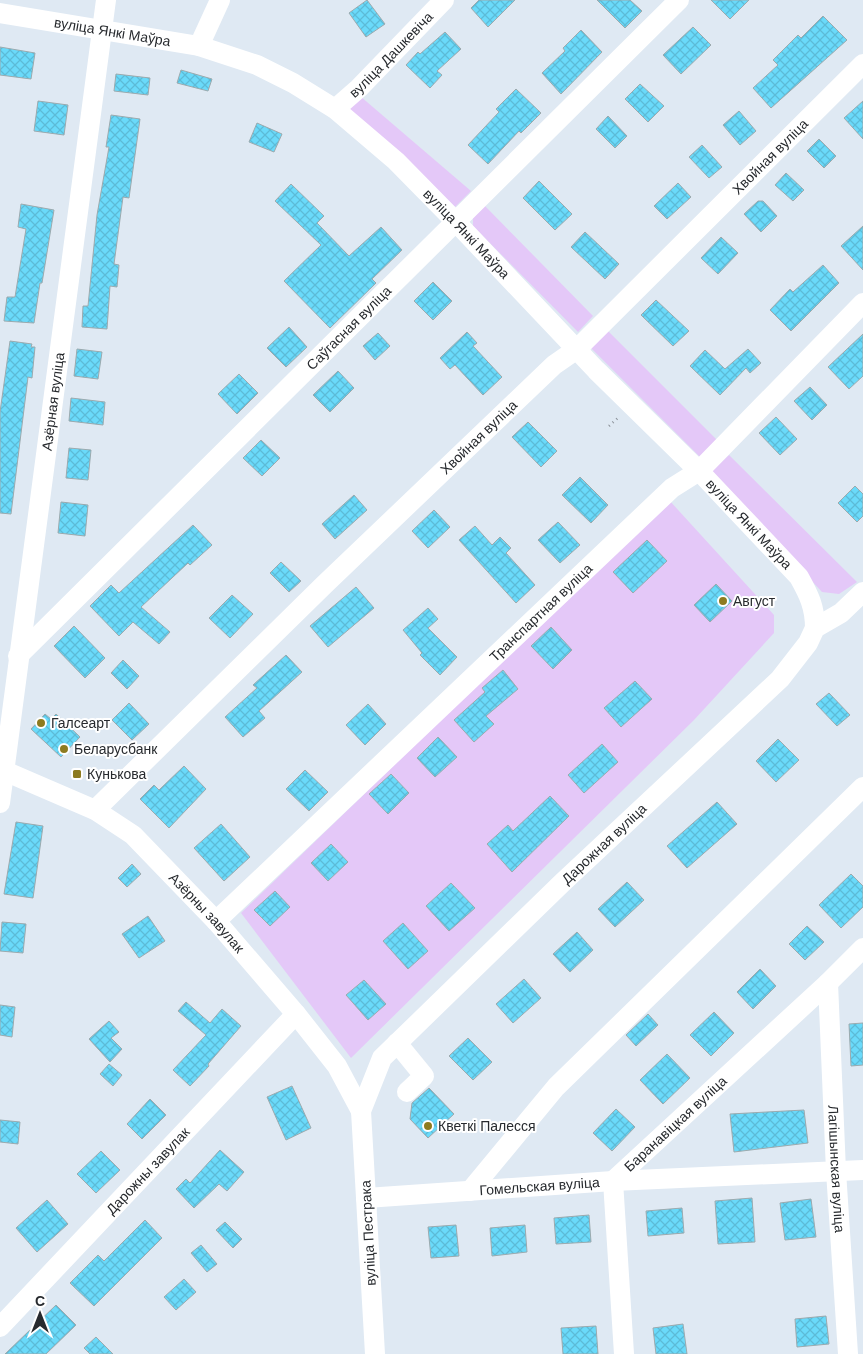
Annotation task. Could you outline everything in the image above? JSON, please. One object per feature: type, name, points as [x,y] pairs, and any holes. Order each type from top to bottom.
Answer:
[{"type":"street","name":"Азёрная вуліца","points":[[0,804],[2,770],[106,0]]},
{"type":"street","points":[[199,46],[220,0]]},
{"type":"street","name":"вуліца Дашкевіча","points":[[335,109],[359,88],[444,0]]},
{"type":"street","name":"Саўгасная вуліца","points":[[18,656],[679,0]]},
{"type":"street","name":"вуліца Янкі Маўра","points":[[0,13],[199,46],[257,65],[293,83],[335,109],[396,162],[455,221],[577,349],[699,471],[799,577],[810,596],[815,610],[815,628]]},
{"type":"street","name":"Хвойная вуліца","points":[[95,810],[325,584],[554,365],[577,349],[863,64]]},
{"type":"street","name":"Транспартная вуліца","points":[[216,921],[672,488],[699,471],[863,303]]},
{"type":"street","points":[[815,628],[841,613],[863,592]]},
{"type":"street","name":"Дарожная вуліца","points":[[362,1111],[382,1058],[562,883],[780,679],[808,643],[815,628]]},
{"type":"street","name":"Азёрны завулак","points":[[2,770],[95,810],[111,818],[133,834],[216,921],[296,1014],[337,1066],[362,1111]]},
{"type":"street","points":[[470,1191],[556,1088],[863,787]]},
{"type":"street","name":"Баранавіцкая вуліца","points":[[624,1354],[613,1180],[828,983],[863,948]]},
{"type":"street","name":"Лагішынская вуліца","points":[[828,983],[836,1171],[848,1354]]},
{"type":"street","name":"Дарожны завулак","points":[[0,1327],[296,1014]]},
{"type":"street","points":[[397,1043],[424,1076],[407,1092]]},
{"type":"street","name":"вуліца Пестрака","points":[[362,1111],[375,1354]]},
{"type":"street","name":"Гомельская вуліца","points":[[366,1198],[613,1180],[863,1170]]},
{"type":"shaded area","points":[[360,96],[471,191],[455,207],[345,108]]},
{"type":"shaded area","points":[[485,206],[593,316],[578,332],[473,226],[473,218]]},
{"type":"shaded area","points":[[607,330],[717,440],[700,457],[590,347]]},
{"type":"shaded area","points":[[729,455],[857,582],[839,594],[822,592],[711,472]]},
{"type":"shaded area","points":[[669,500],[774,615],[774,633],[694,720],[351,1058],[241,913]]},
{"type":"building","points":[[367,0],[385,24],[366,37],[349,13]]},
{"type":"building","points":[[479,0],[515,0],[488,27],[471,8]]},
{"type":"building","points":[[597,0],[630,0],[642,11],[625,28]]},
{"type":"building","points":[[711,0],[749,0],[730,19]]},
{"type":"building","points":[[823,16],[847,40],[771,108],[753,88],[778,65],[773,60],[798,35],[801,38]]},
{"type":"building","points":[[693,27],[711,45],[681,74],[663,55]]},
{"type":"building","points":[[581,30],[602,52],[561,94],[542,73],[565,51],[563,48]]},
{"type":"building","points":[[445,32],[461,49],[437,71],[442,75],[430,88],[406,65],[418,52],[420,54]]},
{"type":"building","points":[[0,47],[35,53],[31,79],[0,75]]},
{"type":"building","points":[[181,70],[212,79],[208,91],[177,83]]},
{"type":"building","points":[[116,74],[150,78],[148,95],[114,91]]},
{"type":"building","points":[[640,84],[664,106],[648,122],[625,99]]},
{"type":"building","points":[[516,89],[541,113],[521,133],[519,131],[488,164],[468,145],[499,112],[496,109]]},
{"type":"building","points":[[38,101],[68,105],[64,135],[34,131]]},
{"type":"building","points":[[863,101],[863,139],[844,118]]},
{"type":"building","points":[[739,111],[756,131],[740,145],[723,125]]},
{"type":"building","points":[[111,115],[140,119],[129,198],[123,197],[114,264],[119,265],[117,287],[110,286],[107,329],[82,327],[83,306],[88,306],[97,215],[109,147],[106,147]]},
{"type":"building","points":[[608,116],[627,136],[615,148],[596,129]]},
{"type":"building","points":[[257,123],[282,134],[274,152],[249,142]]},
{"type":"building","points":[[819,139],[836,156],[824,168],[807,151]]},
{"type":"building","points":[[702,145],[722,167],[709,178],[689,157]]},
{"type":"building","points":[[786,173],[804,190],[793,201],[775,185]]},
{"type":"building","points":[[539,181],[572,214],[555,230],[523,198]]},
{"type":"building","points":[[678,183],[691,197],[667,219],[654,206]]},
{"type":"building","points":[[291,184],[324,216],[317,223],[349,256],[381,227],[402,250],[372,279],[376,283],[330,328],[284,281],[321,245],[275,201]]},
{"type":"building","points":[[758,201],[763,201],[777,216],[761,232],[744,214]]},
{"type":"building","points":[[21,204],[54,210],[34,323],[4,321],[7,297],[15,297],[26,229],[18,227]]},
{"type":"building","points":[[863,226],[863,270],[841,246]]},
{"type":"building","points":[[585,232],[619,264],[605,279],[571,247]]},
{"type":"building","points":[[721,237],[738,253],[718,274],[701,258]]},
{"type":"building","points":[[823,265],[839,283],[791,331],[770,310],[790,289],[793,292]]},
{"type":"building","points":[[433,282],[452,301],[433,320],[414,301]]},
{"type":"building","points":[[656,300],[689,331],[673,346],[641,315]]},
{"type":"building","points":[[289,327],[307,347],[286,367],[267,348]]},
{"type":"building","points":[[467,332],[477,343],[473,346],[502,377],[483,395],[455,365],[450,369],[440,358]]},
{"type":"building","points":[[378,333],[390,346],[375,360],[363,346]]},
{"type":"building","points":[[863,334],[863,376],[849,389],[828,367]]},
{"type":"building","points":[[10,341],[32,344],[31,347],[35,347],[32,378],[28,377],[11,514],[0,513],[0,412]]},
{"type":"building","points":[[77,349],[102,352],[98,379],[74,376]]},
{"type":"building","points":[[748,349],[761,363],[750,373],[746,368],[720,395],[690,366],[705,350],[725,369]]},
{"type":"building","points":[[338,371],[354,388],[330,412],[313,395]]},
{"type":"building","points":[[239,374],[258,393],[237,414],[218,394]]},
{"type":"building","points":[[810,387],[827,405],[812,420],[794,401]]},
{"type":"building","points":[[71,398],[105,402],[103,425],[69,421]]},
{"type":"building","points":[[776,417],[797,439],[780,455],[759,433]]},
{"type":"building","points":[[528,422],[557,451],[541,467],[512,437]]},
{"type":"building","points":[[261,440],[280,458],[262,476],[243,458]]},
{"type":"building","points":[[69,448],[91,450],[88,480],[66,478]]},
{"type":"building","points":[[580,477],[608,505],[591,523],[562,495]]},
{"type":"building","points":[[855,486],[863,494],[863,516],[857,522],[838,503]]},
{"type":"building","points":[[354,495],[367,510],[335,539],[322,524]]},
{"type":"building","points":[[61,502],[88,505],[85,536],[58,533]]},
{"type":"building","points":[[434,510],[450,527],[428,548],[412,531]]},
{"type":"building","points":[[558,522],[580,545],[560,563],[538,540]]},
{"type":"building","points":[[193,525],[212,545],[190,565],[188,563],[141,607],[170,632],[159,644],[133,622],[119,636],[90,606],[111,585],[119,593]]},
{"type":"building","points":[[475,526],[492,545],[500,537],[511,548],[506,553],[535,585],[516,603],[459,540]]},
{"type":"building","points":[[647,540],[667,561],[633,593],[613,572]]},
{"type":"building","points":[[281,562],[301,581],[289,592],[270,573]]},
{"type":"building","points":[[716,584],[732,601],[710,622],[694,605]]},
{"type":"building","points":[[356,587],[374,608],[328,647],[310,626]]},
{"type":"building","points":[[232,595],[253,614],[230,638],[209,618]]},
{"type":"building","points":[[428,608],[438,619],[428,628],[457,657],[440,675],[420,655],[422,653],[403,630]]},
{"type":"building","points":[[74,626],[105,658],[85,678],[54,646]]},
{"type":"building","points":[[551,627],[572,650],[553,669],[531,646]]},
{"type":"building","points":[[286,655],[302,672],[259,711],[265,718],[243,737],[225,717],[257,688],[253,685]]},
{"type":"building","points":[[123,660],[139,676],[127,689],[111,673]]},
{"type":"building","points":[[503,670],[518,689],[486,716],[494,724],[474,742],[454,720],[485,692],[482,688]]},
{"type":"building","points":[[635,681],[652,699],[621,727],[604,708]]},
{"type":"building","points":[[829,693],[850,715],[837,726],[816,704]]},
{"type":"building","points":[[129,703],[149,724],[132,740],[112,720]]},
{"type":"building","points":[[368,704],[386,724],[365,745],[346,725]]},
{"type":"building","points":[[45,714],[51,719],[56,714],[80,737],[61,757],[31,729]]},
{"type":"building","points":[[438,737],[457,757],[435,777],[417,758]]},
{"type":"building","points":[[778,739],[799,760],[776,782],[756,761]]},
{"type":"building","points":[[602,744],[618,762],[584,793],[568,775]]},
{"type":"building","points":[[184,766],[206,789],[169,828],[140,799],[154,785],[159,790]]},
{"type":"building","points":[[305,770],[328,792],[309,811],[286,789]]},
{"type":"building","points":[[391,774],[409,793],[388,814],[369,794]]},
{"type":"building","points":[[550,796],[569,816],[512,872],[487,844],[508,825],[513,831]]},
{"type":"building","points":[[717,802],[737,824],[687,868],[667,846]]},
{"type":"building","points":[[16,822],[43,826],[33,898],[4,894]]},
{"type":"building","points":[[221,824],[250,857],[224,881],[194,848]]},
{"type":"building","points":[[331,844],[348,862],[328,881],[311,863]]},
{"type":"building","points":[[132,864],[141,874],[127,887],[118,878]]},
{"type":"building","points":[[851,874],[863,886],[863,907],[841,928],[819,905]]},
{"type":"building","points":[[627,882],[644,900],[615,927],[598,909]]},
{"type":"building","points":[[451,883],[475,908],[449,931],[426,906]]},
{"type":"building","points":[[275,891],[290,907],[270,926],[254,910]]},
{"type":"building","points":[[148,916],[165,941],[139,958],[122,934]]},
{"type":"building","points":[[2,922],[26,924],[23,953],[0,951]]},
{"type":"building","points":[[403,923],[428,951],[408,969],[383,941]]},
{"type":"building","points":[[807,926],[824,942],[805,960],[789,944]]},
{"type":"building","points":[[577,932],[593,950],[570,972],[553,954]]},
{"type":"building","points":[[760,969],[776,986],[753,1009],[737,992]]},
{"type":"building","points":[[524,979],[541,998],[513,1023],[496,1004]]},
{"type":"building","points":[[364,980],[386,1004],[368,1020],[346,995]]},
{"type":"building","points":[[186,1002],[210,1023],[222,1009],[241,1026],[208,1064],[209,1066],[190,1086],[173,1070],[206,1035],[178,1011]]},
{"type":"building","points":[[0,1005],[15,1007],[12,1037],[0,1035]]},
{"type":"building","points":[[714,1012],[734,1033],[711,1056],[690,1035]]},
{"type":"building","points":[[648,1014],[658,1025],[636,1046],[626,1035]]},
{"type":"building","points":[[109,1021],[119,1032],[111,1038],[122,1049],[110,1062],[89,1039]]},
{"type":"building","points":[[863,1023],[863,1065],[851,1066],[849,1024]]},
{"type":"building","points":[[468,1038],[492,1062],[473,1080],[449,1056]]},
{"type":"building","points":[[667,1054],[690,1078],[663,1104],[640,1080]]},
{"type":"building","points":[[109,1064],[122,1075],[113,1086],[100,1074]]},
{"type":"building","points":[[292,1086],[311,1128],[286,1140],[267,1097]]},
{"type":"building","points":[[429,1088],[454,1114],[428,1138],[410,1119],[412,1103]]},
{"type":"building","points":[[150,1099],[166,1115],[142,1139],[127,1124]]},
{"type":"building","points":[[616,1109],[635,1127],[612,1151],[593,1133]]},
{"type":"building","points":[[804,1110],[808,1143],[734,1152],[730,1114]]},
{"type":"building","points":[[0,1120],[20,1122],[18,1144],[0,1142]]},
{"type":"building","points":[[220,1150],[244,1172],[227,1191],[219,1184],[194,1208],[176,1189],[186,1179],[190,1183]]},
{"type":"building","points":[[101,1151],[120,1170],[96,1193],[77,1174]]},
{"type":"building","points":[[752,1198],[755,1242],[718,1244],[715,1201]]},
{"type":"building","points":[[811,1199],[816,1237],[785,1240],[780,1203]]},
{"type":"building","points":[[47,1200],[68,1224],[37,1252],[16,1228]]},
{"type":"building","points":[[682,1208],[684,1233],[648,1236],[646,1211]]},
{"type":"building","points":[[589,1215],[591,1242],[556,1244],[554,1218]]},
{"type":"building","points":[[145,1220],[162,1238],[94,1306],[70,1283],[98,1255],[104,1261]]},
{"type":"building","points":[[225,1222],[242,1239],[233,1248],[216,1230]]},
{"type":"building","points":[[456,1225],[459,1256],[431,1258],[428,1227]]},
{"type":"building","points":[[525,1225],[527,1252],[492,1256],[490,1228]]},
{"type":"building","points":[[201,1245],[217,1264],[207,1272],[191,1253]]},
{"type":"building","points":[[184,1279],[196,1292],[176,1310],[164,1297]]},
{"type":"building","points":[[56,1305],[76,1325],[46,1354],[5,1354]]},
{"type":"building","points":[[826,1316],[829,1344],[797,1347],[795,1319]]},
{"type":"building","points":[[683,1324],[687,1354],[656,1354],[653,1328]]},
{"type":"building","points":[[596,1326],[598,1354],[563,1354],[561,1328]]},
{"type":"building","points":[[96,1337],[113,1354],[90,1354],[84,1348]]},
{"type":"place","name":"Август","points":[[723,601]]},
{"type":"place","name":"Галсеарт","points":[[41,723]]},
{"type":"place","name":"Беларусбанк","points":[[64,749]]},
{"type":"place","name":"Кунькова","points":[[77,774]]},
{"type":"place","name":"Кветкі Палесся","points":[[428,1126]]}]
